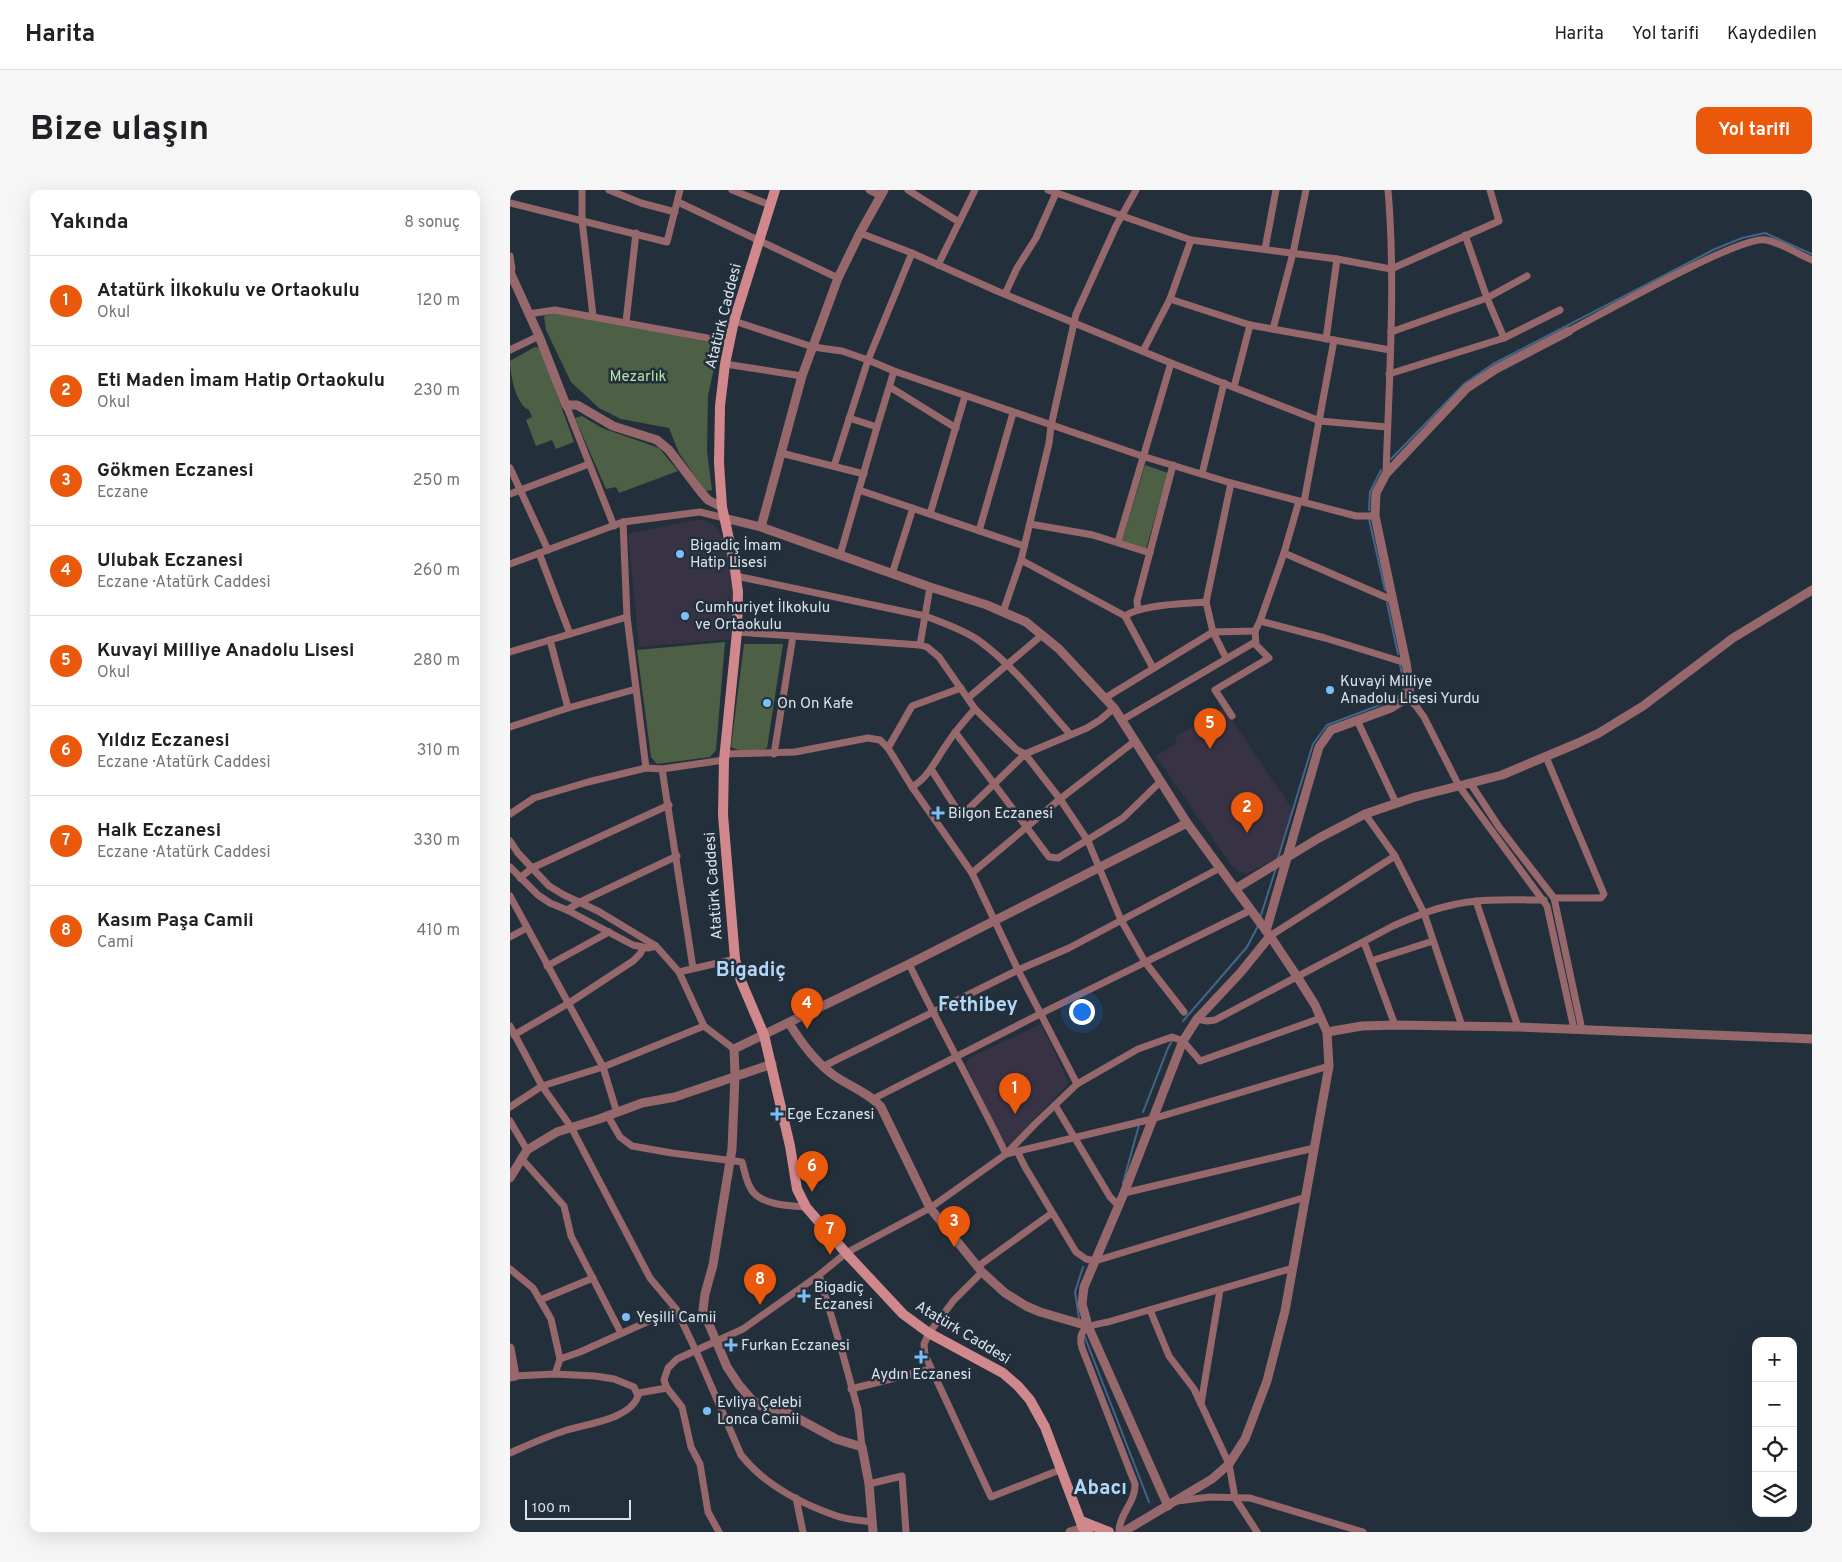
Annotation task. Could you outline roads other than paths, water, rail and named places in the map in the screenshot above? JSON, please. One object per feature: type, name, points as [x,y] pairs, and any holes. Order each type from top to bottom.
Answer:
[{"type":"main road","name":"Atatürk Caddesi","points":[[775,190],[734,321],[725,364],[720,406],[719,463],[723,512],[738,592],[737,632],[725,757],[723,815],[734,959],[741,981],[764,1035],[790,1146],[797,1189],[806,1207],[903,1314],[929,1332],[1004,1373],[1018,1386],[1030,1400],[1045,1427],[1087,1527]]},
{"type":"main road","points":[[1087,1527],[1109,1532]]},
{"type":"street","points":[[582,190],[582,220],[593,316]]},
{"type":"street","points":[[609,190],[641,203],[675,212]]},
{"type":"street","points":[[510,203],[667,242],[680,190]]},
{"type":"street","points":[[732,190],[770,205]]},
{"type":"street","points":[[761,527],[802,376],[838,278],[882,193],[869,190]]},
{"type":"street","points":[[908,190],[959,222]]},
{"type":"street","points":[[938,265],[975,190]]},
{"type":"street","points":[[1048,190],[1191,240],[1337,259],[1391,269],[1499,221],[1490,190]]},
{"type":"street","points":[[1003,612],[1021,560],[1030,524],[1049,443],[1073,322],[1116,226],[1136,190]]},
{"type":"street","points":[[1265,249],[1276,190]]},
{"type":"street","points":[[1273,330],[1293,253],[1306,190]]},
{"type":"street","points":[[1386,474],[1392,235],[1388,190]]},
{"type":"street","points":[[1005,294],[1017,268],[1036,238],[1056,193]]},
{"type":"street","points":[[678,202],[838,278]]},
{"type":"street","points":[[626,322],[636,233]]},
{"type":"street","points":[[860,233],[912,252],[938,265],[1143,352],[1320,421],[1387,427]]},
{"type":"street","points":[[1465,235],[1487,298],[1504,338]]},
{"type":"street","points":[[1172,1504],[1088,1326],[1082,1304],[1082,1296],[1183,1040],[1197,1018],[1241,972],[1268,933],[1287,858],[1319,747],[1331,730],[1391,708],[1408,698],[1410,688],[1406,663],[1375,516],[1376,493],[1386,474],[1468,388],[1496,369],[1718,254],[1744,243],[1765,239],[1812,260]]},
{"type":"street","points":[[1143,352],[1170,299],[1191,240]]},
{"type":"street","points":[[834,466],[868,360],[912,252]]},
{"type":"street","points":[[510,256],[512,269],[510,272],[539,336],[614,526]]},
{"type":"street","points":[[1326,338],[1337,259]]},
{"type":"street","points":[[1391,332],[1487,298],[1527,276]]},
{"type":"street","points":[[1170,299],[1250,326],[1390,350]]},
{"type":"street","points":[[528,314],[555,310],[729,342]]},
{"type":"street","points":[[1389,374],[1504,338],[1560,310]]},
{"type":"street","points":[[734,321],[813,347],[842,351],[1051,426],[1173,466],[1356,516],[1375,516]]},
{"type":"street","points":[[1234,387],[1250,326]]},
{"type":"street","points":[[510,350],[539,336]]},
{"type":"street","points":[[1232,716],[1215,690],[1269,658],[1258,648],[1255,642],[1255,631],[1301,502],[1320,421],[1334,340]]},
{"type":"street","points":[[1118,542],[1171,363]]},
{"type":"street","points":[[725,364],[802,376]]},
{"type":"street","points":[[840,555],[894,371]]},
{"type":"street","points":[[1202,474],[1224,384]]},
{"type":"street","points":[[890,387],[956,428]]},
{"type":"street","points":[[930,514],[965,396]]},
{"type":"street","points":[[566,405],[577,405],[613,426],[658,440],[669,450],[708,500],[723,512],[892,574],[988,606],[1026,622],[1059,649],[1114,708],[1187,823],[1268,933],[1315,1005],[1327,1032],[1329,1066],[1285,1311],[1268,1381],[1245,1439],[1229,1464],[1212,1479],[1123,1532]]},
{"type":"street","points":[[978,531],[1014,412]]},
{"type":"street","points":[[849,418],[877,427]]},
{"type":"street","points":[[781,453],[864,474]]},
{"type":"street","points":[[510,494],[589,464]]},
{"type":"street","points":[[1138,610],[1137,601],[1173,466]]},
{"type":"street","points":[[510,468],[548,550]]},
{"type":"street","points":[[1226,658],[1213,632],[1206,602],[1231,483]]},
{"type":"street","points":[[859,490],[1024,546]]},
{"type":"street","points":[[892,574],[913,508]]},
{"type":"street","points":[[510,564],[623,522],[700,512],[723,512]]},
{"type":"street","points":[[623,522],[627,617],[646,768]]},
{"type":"street","points":[[1030,524],[1093,535],[1150,553]]},
{"type":"street","points":[[1284,553],[1392,600]]},
{"type":"street","points":[[539,554],[570,634]]},
{"type":"street","points":[[1021,560],[1125,616],[1153,668]]},
{"type":"street","points":[[736,576],[925,616],[952,626],[977,640],[1008,665],[1070,734]]},
{"type":"street","points":[[920,645],[930,587]]},
{"type":"street","points":[[1235,889],[1365,814],[1396,803],[1502,775],[1578,743],[1619,722],[1733,638],[1812,590]]},
{"type":"street","points":[[1125,616],[1138,610],[1206,602]]},
{"type":"street","points":[[510,652],[627,617]]},
{"type":"street","points":[[1260,621],[1325,638],[1406,663]]},
{"type":"street","points":[[1105,698],[1213,632],[1255,631]]},
{"type":"street","points":[[737,632],[920,645],[939,657],[975,709],[1017,750],[1025,754],[1060,799],[1088,841],[1121,920],[1145,962],[1184,1012]]},
{"type":"street","points":[[968,698],[1042,635]]},
{"type":"street","points":[[774,754],[793,636]]},
{"type":"street","points":[[550,640],[568,708]]},
{"type":"street","points":[[1122,720],[1255,642]]},
{"type":"street","points":[[888,748],[912,706],[961,688]]},
{"type":"street","points":[[510,727],[636,689]]},
{"type":"street","points":[[1408,698],[1424,717],[1459,786],[1544,900],[1549,913],[1578,1029]]},
{"type":"street","points":[[931,769],[961,816],[1025,754],[1100,720],[1114,708]]},
{"type":"street","points":[[912,787],[923,779],[955,732],[975,709]]},
{"type":"street","points":[[1357,720],[1396,803]]},
{"type":"street","points":[[955,732],[1049,857],[1058,858],[1123,818],[1161,781]]},
{"type":"street","points":[[510,814],[534,798],[646,768],[662,769],[725,757],[805,750],[868,738],[880,740],[888,748],[912,787],[972,873],[1018,970],[1078,1084]]},
{"type":"street","points":[[972,873],[1060,799],[1135,740]]},
{"type":"street","points":[[1546,757],[1604,894],[1600,898],[1554,898]]},
{"type":"street","points":[[662,769],[693,968]]},
{"type":"street","points":[[1471,784],[1499,827],[1554,898],[1578,1029]]},
{"type":"street","points":[[520,878],[532,868],[669,805]]},
{"type":"street","points":[[1365,814],[1395,856],[1424,913],[1462,1026]]},
{"type":"street","points":[[734,1048],[995,922],[1187,823]]},
{"type":"street","points":[[510,841],[549,886],[656,946],[679,972],[704,1026],[734,1048]]},
{"type":"street","points":[[567,910],[677,856]]},
{"type":"street","points":[[1268,933],[1395,856]]},
{"type":"street","points":[[824,1066],[933,1014],[1018,970],[1069,948],[1220,868]]},
{"type":"street","points":[[511,870],[544,900],[633,945],[644,948],[656,946]]},
{"type":"street","points":[[510,896],[603,1068],[612,1114],[620,1137],[632,1146],[742,1162],[747,1182],[754,1193],[768,1201],[789,1206],[806,1207]]},
{"type":"street","points":[[1197,1018],[1208,1021],[1215,1020],[1394,926],[1424,913],[1476,901],[1544,900]]},
{"type":"street","points":[[1476,901],[1518,1027]]},
{"type":"street","points":[[873,1100],[1042,1013],[1251,910]]},
{"type":"street","points":[[510,937],[527,928]]},
{"type":"street","points":[[547,966],[609,932]]},
{"type":"street","points":[[1371,961],[1433,941]]},
{"type":"street","points":[[1364,942],[1395,1025]]},
{"type":"street","points":[[514,1035],[569,1003],[633,961],[644,948]]},
{"type":"street","points":[[679,972],[734,959]]},
{"type":"street","points":[[910,964],[933,1014],[957,1056],[1006,1154]]},
{"type":"street","points":[[719,1532],[708,1512],[700,1464],[691,1447],[682,1407],[667,1388],[664,1380],[668,1368],[677,1359],[742,1329],[819,1275],[846,1253],[930,1208],[1006,1154],[1078,1084],[1138,1049],[1172,1037],[1183,1040],[1200,1061],[1321,1018]]},
{"type":"street","points":[[788,1023],[824,1066],[873,1100],[884,1112],[930,1208],[980,1270],[1005,1293],[1026,1306],[1088,1326],[1293,1268]]},
{"type":"street","points":[[1327,1032],[1362,1026],[1395,1025],[1578,1029],[1812,1039]]},
{"type":"street","points":[[510,1026],[542,1086],[571,1127],[650,1278],[676,1309],[741,1455],[750,1466],[786,1493],[836,1516],[873,1527],[860,1421],[819,1275]]},
{"type":"street","points":[[510,1108],[542,1086],[603,1068],[704,1026]]},
{"type":"street","points":[[1788,1037],[1812,1034]]},
{"type":"street","points":[[734,1048],[735,1076],[731,1161],[713,1265],[705,1294],[704,1310],[727,1367],[739,1386],[752,1400],[761,1406],[786,1412],[836,1439],[862,1447]]},
{"type":"street","points":[[510,1178],[524,1154],[557,1132],[642,1103],[675,1097],[772,1064]]},
{"type":"street","points":[[1006,1154],[1018,1153],[1152,1118],[1329,1066]]},
{"type":"street","points":[[1055,1105],[1110,1197],[1118,1205]]},
{"type":"street","points":[[510,1121],[524,1154],[561,1201],[566,1212],[571,1236],[621,1333]]},
{"type":"street","points":[[1124,1193],[1314,1148]]},
{"type":"street","points":[[1018,1153],[1076,1252],[1086,1259],[1095,1261],[1306,1197]]},
{"type":"street","points":[[1052,1213],[980,1270],[929,1332],[925,1340],[924,1350],[990,1497],[1062,1469]]},
{"type":"street","points":[[510,1269],[533,1288],[551,1319],[560,1359],[555,1374]]},
{"type":"street","points":[[540,1300],[593,1278]]},
{"type":"street","points":[[1201,1404],[1220,1290]]},
{"type":"street","points":[[560,1359],[676,1309]]},
{"type":"street","points":[[1150,1310],[1170,1356],[1194,1389],[1229,1464],[1236,1498],[1257,1532]]},
{"type":"street","points":[[1088,1326],[1081,1336],[1082,1348],[1135,1484],[1134,1497],[1120,1523],[1119,1532]]},
{"type":"street","points":[[510,1348],[512,1377],[555,1374],[595,1376],[614,1379],[634,1388],[638,1393]]},
{"type":"street","points":[[851,1389],[931,1369]]},
{"type":"street","points":[[638,1393],[667,1388]]},
{"type":"street","points":[[510,1453],[562,1431],[608,1420],[635,1402],[638,1393]]},
{"type":"street","points":[[869,1484],[902,1476],[906,1532]]},
{"type":"street","points":[[1172,1504],[1210,1496],[1250,1498],[1363,1532]]},
{"type":"street","points":[[796,1498],[804,1532]]},
{"type":"street","points":[[1134,1532],[1140,1521]]},
{"type":"street","points":[[1070,1532],[1087,1527]]},
{"type":"waterway","points":[[1391,459],[1464,384],[1493,364],[1715,249],[1742,238],[1765,233],[1812,254]]},
{"type":"waterway","points":[[1369,510],[1370,492],[1381,470]]},
{"type":"waterway","points":[[1369,519],[1385,590]]},
{"type":"waterway","points":[[1387,603],[1398,654]]},
{"type":"waterway","points":[[1278,858],[1313,744],[1327,725],[1388,702],[1402,694],[1404,687],[1400,664]]},
{"type":"waterway","points":[[1261,915],[1276,868]]},
{"type":"waterway","points":[[1183,1021],[1247,947],[1258,926]]},
{"type":"waterway","points":[[1143,1112],[1173,1039]]},
{"type":"waterway","points":[[1123,1183],[1139,1125]]},
{"type":"waterway","points":[[1079,1318],[1075,1292],[1083,1267]]},
{"type":"waterway","points":[[1084,1335],[1149,1502]]},
{"type":"place","name":"Bigadiç İmam Hatip Lisesi","points":[[680,554]]},
{"type":"place","name":"Cumhuriyet İlkokulu ve Ortaokulu","points":[[685,616]]},
{"type":"place","name":"Kuvayi Milliye Anadolu Lisesi Yurdu","points":[[1330,690]]},
{"type":"place","name":"On On Kafe","points":[[767,703]]},
{"type":"place","name":"Kuvayi Milliye Anadolu Lisesi","points":[[1210,749]]},
{"type":"place","name":"Bilgon Eczanesi","points":[[938,813]]},
{"type":"place","name":"Eti Maden İmam Hatip Ortaokulu","points":[[1247,833]]},
{"type":"place","name":"Ulubak Eczanesi","points":[[807,1029]]},
{"type":"place","name":"Ege Eczanesi","points":[[777,1114]]},
{"type":"place","name":"Atatürk İlkokulu ve Ortaokulu","points":[[1015,1114]]},
{"type":"place","name":"Yıldız Eczanesi","points":[[812,1192]]},
{"type":"place","name":"Gökmen Eczanesi","points":[[954,1247]]},
{"type":"place","name":"Halk Eczanesi","points":[[830,1255]]},
{"type":"place","name":"Bigadiç Eczanesi","points":[[804,1296]]},
{"type":"place","name":"Kasım Paşa Camii","points":[[760,1305]]},
{"type":"place","name":"Yeşilli Camii","points":[[626,1317]]},
{"type":"place","name":"Furkan Eczanesi","points":[[731,1345]]},
{"type":"place","name":"Aydın Eczanesi","points":[[921,1357]]},
{"type":"place","name":"Evliya Çelebi Lonca Camii","points":[[707,1411]]},
{"type":"district","name":"Bigadiç","points":[[751,969]]},
{"type":"district","name":"Fethibey","points":[[978,1004]]},
{"type":"district","name":"Abacı","points":[[1100,1487]]},
{"type":"park label","name":"Mezarlık","points":[[638,376]]}]
